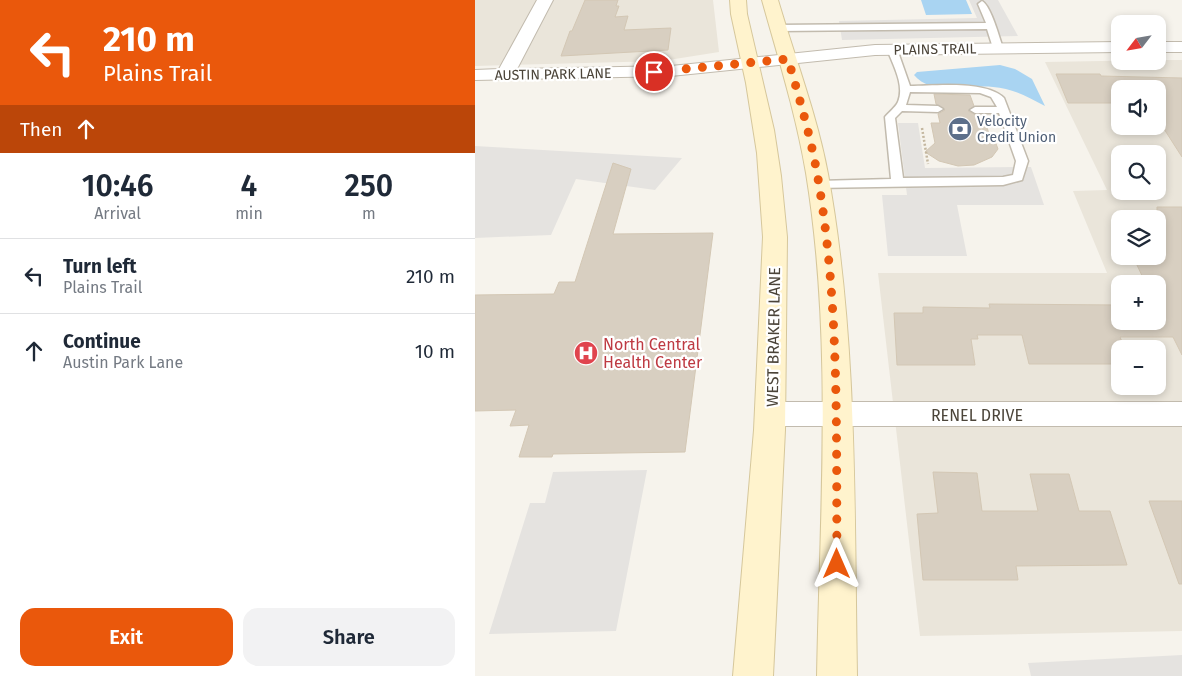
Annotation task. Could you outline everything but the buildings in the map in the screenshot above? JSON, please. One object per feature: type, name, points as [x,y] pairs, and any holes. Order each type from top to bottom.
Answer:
[{"type":"main road","name":"WEST BRAKER LANE","points":[[738,0],[739,14],[763,123],[773,202],[775,270],[771,414],[753,676]]},
{"type":"main road","points":[[771,0],[809,134],[827,248],[833,320],[836,415],[837,676]]},
{"type":"street","points":[[505,75],[545,0]]},
{"type":"street","name":"PLAINS TRAIL","points":[[751,63],[893,49],[1111,47]]},
{"type":"street","points":[[1166,47],[1182,47]]},
{"type":"street","name":"AUSTIN PARK LANE","points":[[475,75],[671,72],[751,63]]},
{"type":"street","name":"RENEL DRIVE","points":[[771,414],[1182,414]]},
{"type":"lane","points":[[982,4],[998,48]]},
{"type":"lane","points":[[778,28],[834,29],[991,26]]},
{"type":"lane","points":[[893,49],[907,89],[900,108],[890,117],[897,182]]},
{"type":"lane","points":[[818,185],[1003,181],[1018,177],[1022,162],[1000,100],[995,95],[981,90],[907,89]]},
{"type":"lane","points":[[900,108],[937,109]]},
{"type":"lane","points":[[975,110],[1004,110]]},
{"type":"path","points":[[922,128],[928,164]]},
{"type":"shaded area","points":[[475,0],[713,0],[719,52],[662,61],[475,66]]},
{"type":"shaded area","points":[[969,0],[998,0],[1018,36],[842,40],[839,21],[977,18]]},
{"type":"shaded area","points":[[1166,60],[1182,60],[1182,631],[920,636],[878,273],[1107,273],[1073,191],[1107,190],[1045,62],[1111,61],[1111,70],[1166,70]]},
{"type":"shaded area","points":[[898,123],[918,123],[925,168],[1031,167],[1044,205],[957,205],[967,256],[888,256],[882,195],[907,195]]},
{"type":"shaded area","points":[[475,146],[682,158],[655,190],[576,179],[551,235],[475,238]]},
{"type":"shaded area","points":[[647,470],[616,631],[489,634],[530,503],[545,503],[553,472]]},
{"type":"shaded area","points":[[1182,655],[1182,676],[1031,676],[1028,663]]},
{"type":"water","points":[[921,0],[966,0],[972,14],[926,15]]},
{"type":"water","points":[[1000,65],[1015,69],[1032,79],[1045,106],[1007,89],[983,86],[940,87],[921,81],[914,75],[917,72]]},
{"type":"place","name":"Velocity Credit Union","points":[[960,129]]},
{"type":"place","name":"North Central Health Center","points":[[586,353]]},
{"type":"route","points":[[654,72],[671,72],[788,59],[809,134],[817,175],[827,248],[833,320],[837,564]]}]
